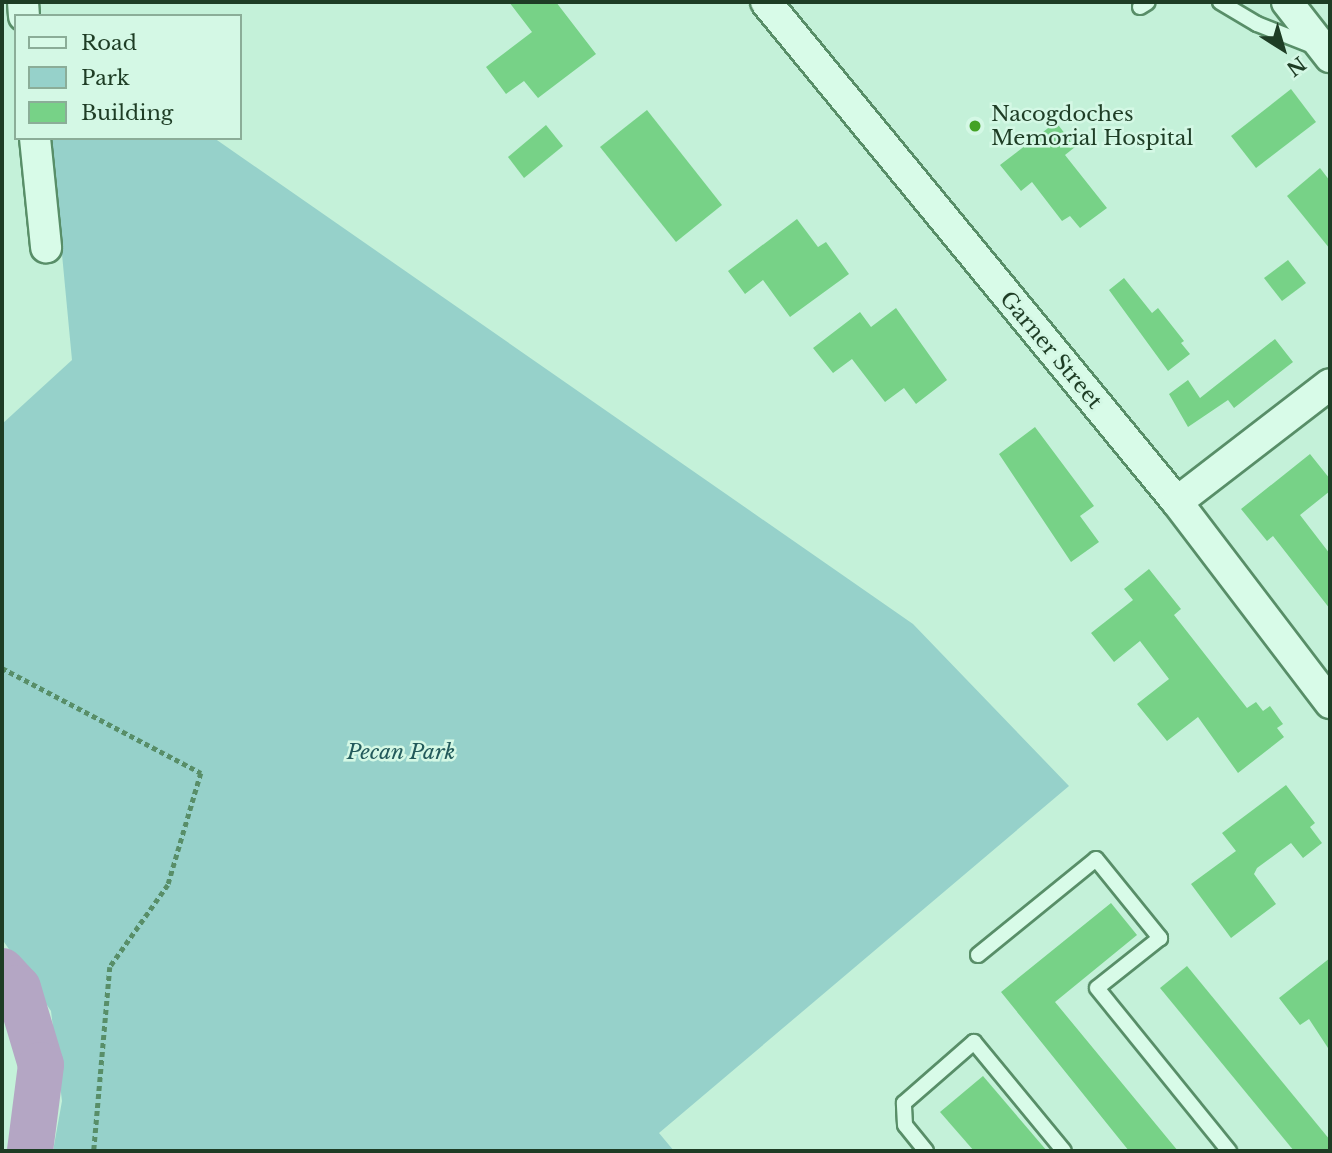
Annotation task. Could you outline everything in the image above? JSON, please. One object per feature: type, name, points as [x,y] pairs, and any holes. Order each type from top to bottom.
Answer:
[{"type":"street","name":"Garner Street","points":[[766,2],[1177,502],[1330,703]]},
{"type":"street","points":[[1287,2],[1328,54]]},
{"type":"street","points":[[35,140],[46,247]]},
{"type":"street","points":[[1177,502],[1330,384]]},
{"type":"lane","points":[[1220,2],[1257,24],[1328,54]]},
{"type":"lane","points":[[978,955],[1096,859],[1160,938],[1097,989],[1229,1151]]},
{"type":"lane","points":[[926,1151],[905,1125],[904,1103],[974,1042],[1064,1151]]},
{"type":"path","points":[[2,668],[201,773],[168,885],[110,967],[94,1151]]},
{"type":"green space","name":"Pecan Park","points":[[51,140],[217,140],[913,624],[1069,786],[659,1133],[674,1151],[53,1151],[62,1101],[51,1011],[2,939],[2,424],[72,360]]},
{"type":"building","points":[[509,2],[556,2],[596,54],[538,98],[524,81],[506,94],[486,67],[532,32]]},
{"type":"building","points":[[1291,89],[1316,122],[1256,168],[1231,136]]},
{"type":"building","points":[[647,110],[722,205],[676,242],[600,147]]},
{"type":"building","points":[[1056,122],[1075,147],[1065,155],[1107,208],[1080,228],[1070,216],[1062,221],[1032,182],[1021,191],[1000,165]]},
{"type":"building","points":[[546,125],[563,146],[524,178],[508,157]]},
{"type":"building","points":[[1320,168],[1330,181],[1330,249],[1287,196]]},
{"type":"building","points":[[797,219],[818,247],[826,242],[849,274],[790,317],[763,280],[745,294],[728,271]]},
{"type":"building","points":[[1288,260],[1306,283],[1282,301],[1264,278]]},
{"type":"building","points":[[1124,278],[1152,313],[1158,308],[1184,341],[1181,343],[1190,354],[1168,371],[1109,290]]},
{"type":"building","points":[[896,308],[947,380],[916,404],[904,388],[885,402],[852,359],[833,373],[813,348],[860,312],[871,327]]},
{"type":"building","points":[[1275,339],[1293,362],[1234,408],[1228,400],[1188,427],[1169,394],[1188,380],[1200,398]]},
{"type":"building","points":[[1035,427],[1094,506],[1080,516],[1099,542],[1071,562],[999,454]]},
{"type":"building","points":[[1310,454],[1330,479],[1330,491],[1300,515],[1330,554],[1330,609],[1273,536],[1267,541],[1241,509]]},
{"type":"building","points":[[1149,569],[1181,609],[1174,615],[1247,708],[1256,702],[1263,711],[1270,706],[1283,724],[1277,728],[1284,737],[1238,773],[1198,717],[1167,741],[1137,704],[1169,679],[1140,641],[1114,662],[1091,633],[1133,600],[1124,589]]},
{"type":"building","points":[[1286,785],[1315,823],[1310,827],[1322,843],[1303,858],[1291,843],[1257,868],[1254,874],[1276,904],[1231,938],[1191,884],[1236,851],[1222,833]]},
{"type":"building","points":[[1111,903],[1137,935],[1055,1002],[1178,1151],[1129,1151],[1001,992]]},
{"type":"building","points":[[1330,958],[1330,1051],[1309,1019],[1300,1025],[1279,998]]},
{"type":"building","points":[[1187,966],[1330,1140],[1330,1151],[1294,1151],[1160,988]]},
{"type":"building","points":[[983,1076],[1047,1151],[974,1151],[940,1112]]},
{"type":"waterway","points":[[2,971],[18,988],[41,1065],[30,1151]]},
{"type":"place","name":"Nacogdoches Memorial Hospital","points":[[975,126]]}]
